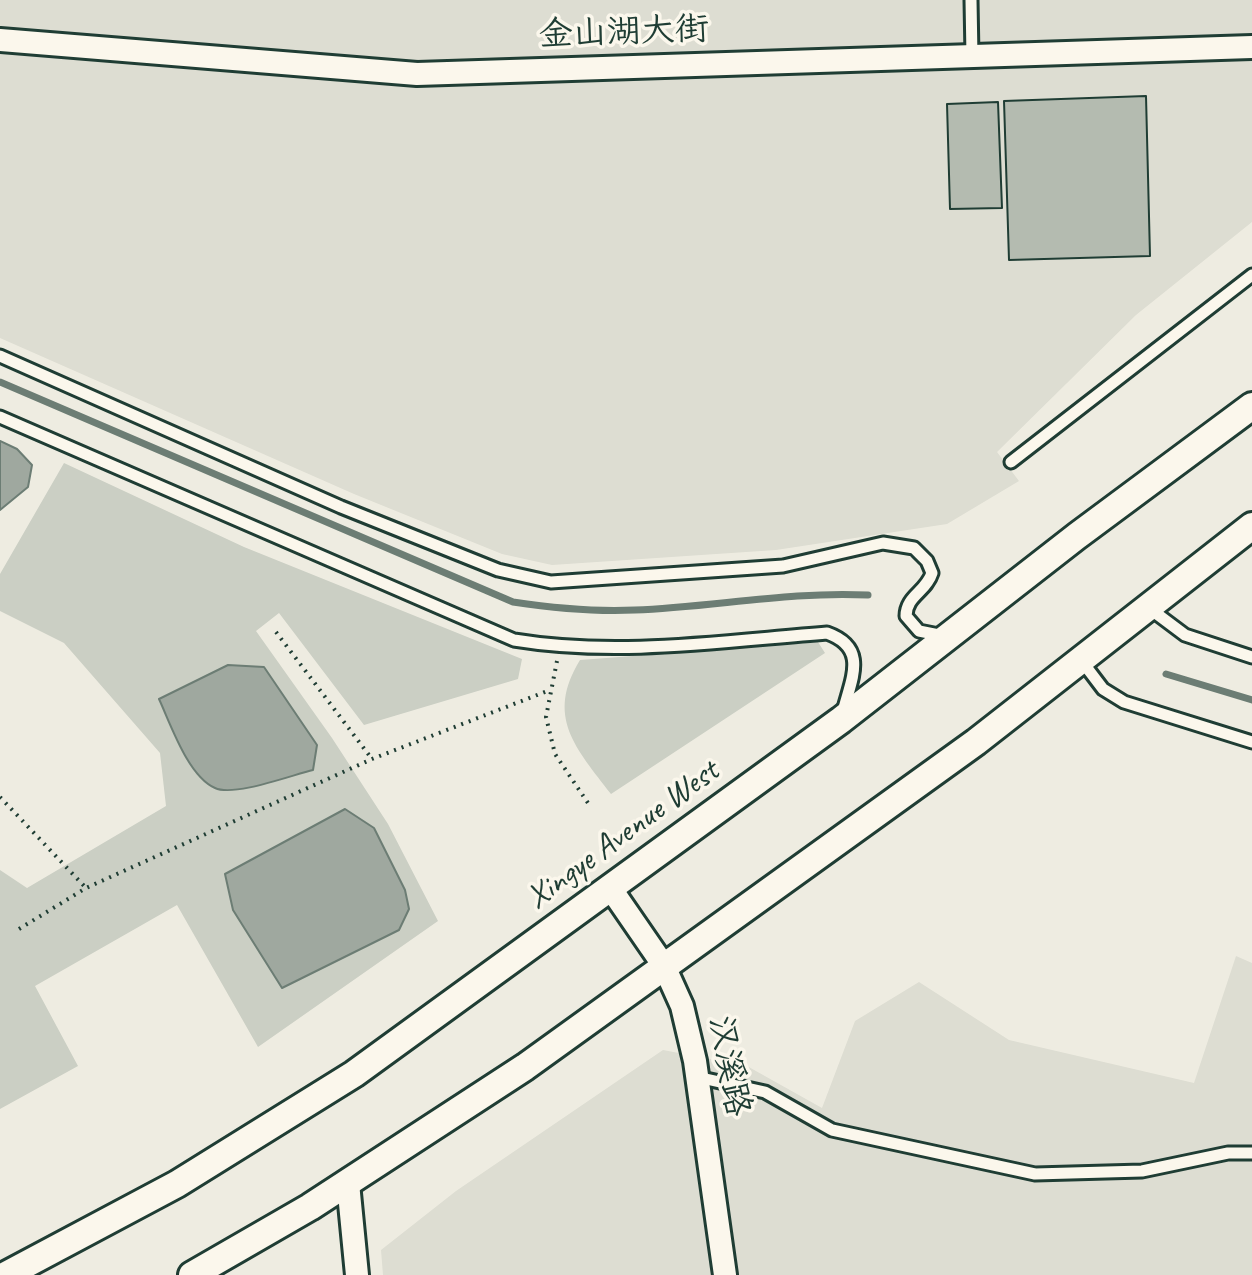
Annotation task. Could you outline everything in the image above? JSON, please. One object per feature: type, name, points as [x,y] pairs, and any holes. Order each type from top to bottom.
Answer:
[{"type":"street","name":"金山湖大街","points":[[0,40],[417,74],[1252,47]]},
{"type":"street","name":"Xingye Avenue West","points":[[6,1275],[177,1184],[354,1074],[841,720],[1077,536],[1252,406]]},
{"type":"street","points":[[192,1275],[348,1183],[525,1067],[976,742],[1252,526]]},
{"type":"street","name":"汉溪路","points":[[611,889],[664,966],[682,1006],[697,1077],[725,1275]]},
{"type":"street","points":[[348,1183],[357,1275]]},
{"type":"lane","points":[[971,0],[972,56]]},
{"type":"lane","points":[[1011,462],[1252,275]]},
{"type":"lane","points":[[0,356],[341,507],[498,570],[551,582],[783,566],[883,543],[914,548],[927,561],[932,573],[929,584],[908,602],[906,616],[919,631],[948,637]]},
{"type":"lane","points":[[0,417],[514,640],[560,648],[626,648],[827,633],[844,639],[855,663],[841,720]]},
{"type":"lane","points":[[1148,607],[1185,635],[1252,657]]},
{"type":"lane","points":[[1081,660],[1103,689],[1124,702],[1252,742]]},
{"type":"lane","points":[[697,1077],[765,1092],[832,1130],[1035,1174],[1142,1171],[1228,1153],[1252,1153]]},
{"type":"path","points":[[276,632],[372,759]]},
{"type":"path","points":[[560,648],[546,717],[555,754],[590,806]]},
{"type":"path","points":[[19,929],[86,888],[372,759],[550,690]]},
{"type":"path","points":[[0,797],[86,888]]},
{"type":"shaded area","points":[[0,0],[1252,0],[1252,222],[1136,315],[997,452],[1019,481],[947,524],[776,550],[552,565],[502,554],[354,494],[0,338]]},
{"type":"shaded area","points":[[0,441],[17,449],[32,465],[28,487],[0,510]]},
{"type":"shaded area","points":[[64,463],[244,547],[522,659],[518,679],[364,725],[279,613],[256,631],[388,824],[438,921],[258,1047],[177,905],[35,986],[78,1066],[0,1109],[0,870],[27,888],[166,806],[160,753],[64,643],[0,611],[0,574]]},
{"type":"shaded area","points":[[818,642],[825,653],[611,794],[586,762],[569,731],[565,699],[580,660]]},
{"type":"shaded area","points":[[228,665],[264,667],[317,745],[313,770],[235,790],[215,788],[197,773],[181,749],[159,699]]},
{"type":"shaded area","points":[[345,809],[374,828],[405,890],[409,909],[399,930],[282,988],[233,910],[225,874]]},
{"type":"shaded area","points":[[1236,956],[1252,963],[1252,1275],[383,1275],[381,1250],[456,1191],[663,1050],[747,1066],[822,1108],[855,1021],[919,982],[1009,1040],[1194,1083]]},
{"type":"building","points":[[1146,96],[1150,256],[1009,260],[1004,101]]},
{"type":"building","points":[[998,102],[1002,208],[950,209],[947,104]]},
{"type":"waterway","points":[[0,382],[513,602],[574,609],[620,610],[810,595],[868,595]]},
{"type":"waterway","points":[[1166,674],[1252,700]]}]
